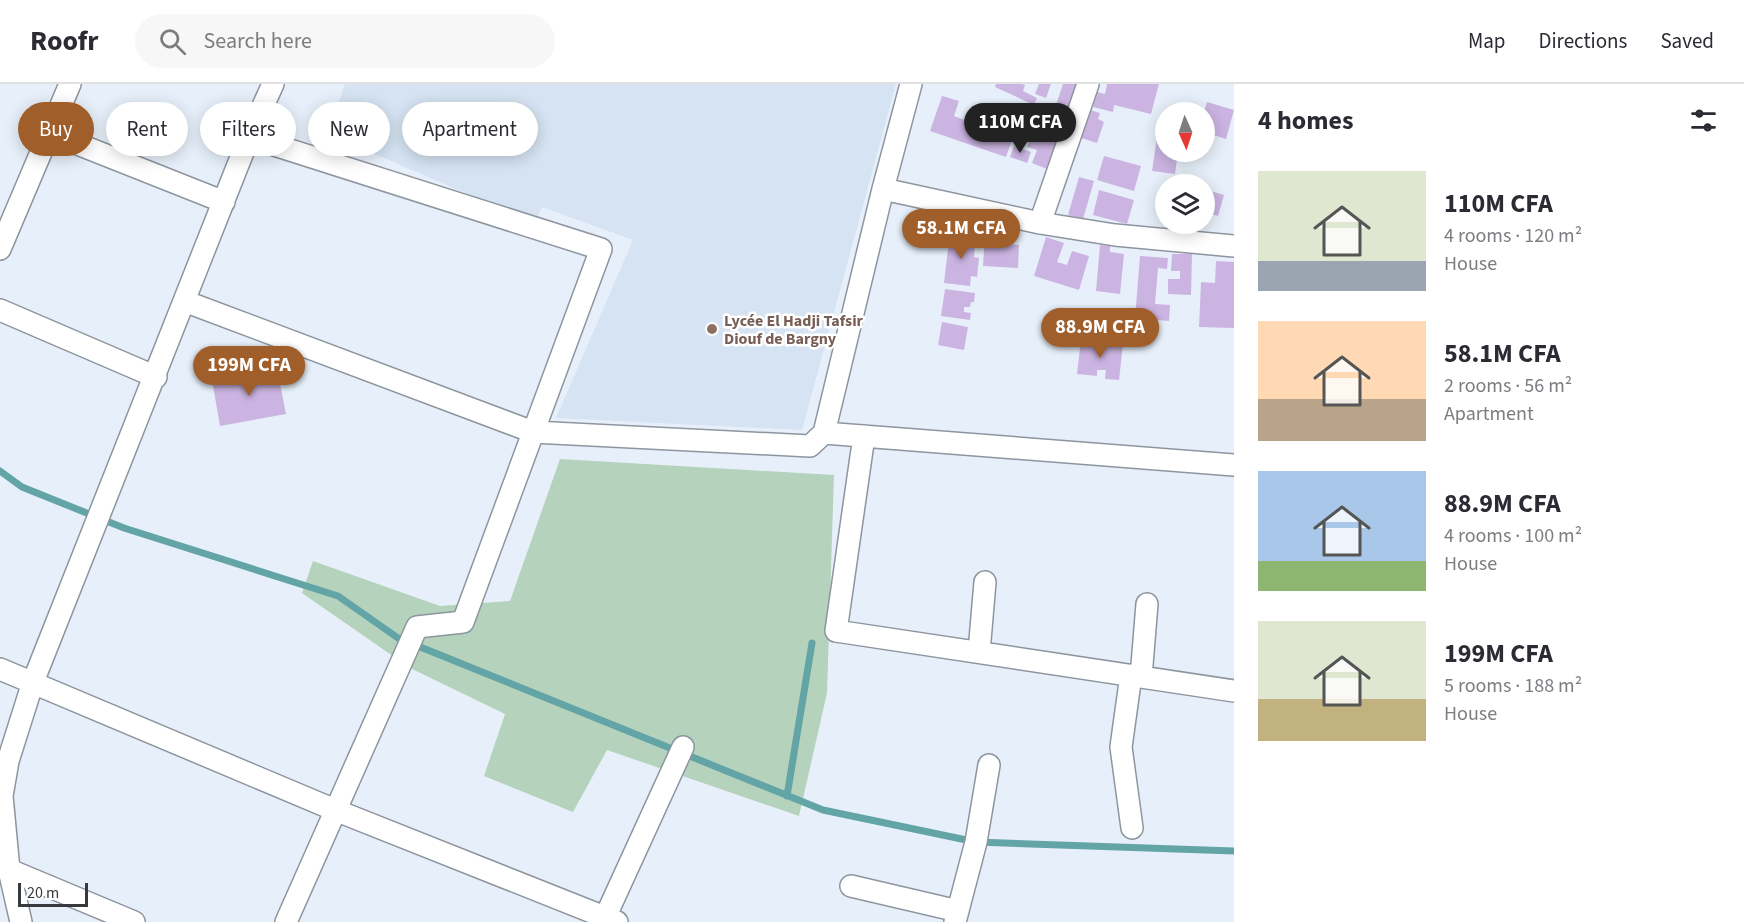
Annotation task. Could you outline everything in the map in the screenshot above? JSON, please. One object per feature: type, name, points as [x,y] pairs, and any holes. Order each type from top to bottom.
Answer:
[{"type":"street","points":[[63,102],[70,84]]},
{"type":"street","points":[[265,102],[273,84]]},
{"type":"street","points":[[184,301],[533,432],[808,447],[824,433],[911,84]]},
{"type":"street","points":[[1040,223],[1088,84]]},
{"type":"street","points":[[94,150],[224,202]]},
{"type":"street","points":[[286,922],[417,627],[463,622],[601,249],[296,152]]},
{"type":"street","points":[[0,249],[40,156]]},
{"type":"street","points":[[21,922],[4,868],[2,796],[8,761],[33,682],[156,377],[242,156]]},
{"type":"street","points":[[883,189],[1040,223],[1115,235],[1234,246]]},
{"type":"street","points":[[0,310],[156,377]]},
{"type":"street","points":[[824,433],[1234,465]]},
{"type":"street","points":[[864,436],[836,631],[1234,691]]},
{"type":"street","points":[[979,652],[985,582]]},
{"type":"street","points":[[1132,828],[1121,747],[1136,676],[1147,604]]},
{"type":"street","points":[[0,669],[335,810],[608,920],[683,747]]},
{"type":"street","points":[[851,886],[957,916],[976,842],[989,765]]},
{"type":"street","points":[[4,868],[134,922]]},
{"type":"shaded area","name":"Lycée El Hadji Tafsir Diouf de Bargny","points":[[345,84],[896,84],[802,430],[556,418],[633,240],[542,207],[535,223],[379,156],[390,156],[390,102],[339,102]]},
{"type":"green space","points":[[560,459],[834,475],[827,693],[799,816],[607,750],[573,812],[484,776],[505,714],[410,668],[302,593],[313,561],[440,606],[510,601]]},
{"type":"building","points":[[996,84],[1025,85],[1023,91],[1037,98],[1034,105],[995,87]]},
{"type":"building","points":[[1039,84],[1051,84],[1046,98],[1035,94]]},
{"type":"building","points":[[1063,84],[1083,84],[1071,119],[1045,111],[1046,105],[1055,108]]},
{"type":"building","points":[[1107,84],[1159,84],[1151,114],[1114,105],[1113,112],[1093,107],[1097,92],[1105,94]]},
{"type":"building","points":[[942,96],[959,101],[954,116],[967,121],[970,110],[982,114],[986,103],[1020,115],[1006,157],[930,131]]},
{"type":"building","points":[[1215,104],[1234,110],[1226,139],[1215,136]]},
{"type":"building","points":[[1090,110],[1100,113],[1098,119],[1104,122],[1097,143],[1081,138]]},
{"type":"building","points":[[1035,127],[1060,136],[1047,169],[1032,163],[1037,150],[1027,147]]},
{"type":"building","points":[[1014,146],[1031,152],[1027,163],[1010,157]]},
{"type":"building","points":[[1155,151],[1155,162],[1177,162],[1175,174],[1152,171]]},
{"type":"building","points":[[1104,156],[1141,166],[1134,191],[1097,180]]},
{"type":"building","points":[[1079,177],[1094,181],[1083,219],[1068,215]]},
{"type":"building","points":[[1099,190],[1134,200],[1127,224],[1093,215]]},
{"type":"building","points":[[1215,192],[1224,195],[1218,216],[1215,215]]},
{"type":"building","points":[[950,232],[976,235],[974,257],[979,258],[977,277],[971,276],[970,286],[944,283]]},
{"type":"building","points":[[985,233],[1007,235],[1006,244],[1019,245],[1018,268],[983,266]]},
{"type":"building","points":[[1046,237],[1064,243],[1057,262],[1067,265],[1072,251],[1089,256],[1079,290],[1034,276]]},
{"type":"building","points":[[1100,245],[1110,246],[1110,252],[1124,254],[1120,294],[1096,291]]},
{"type":"building","points":[[1172,254],[1192,254],[1191,295],[1168,294],[1168,279],[1180,279],[1180,271],[1171,271]]},
{"type":"building","points":[[1140,256],[1168,258],[1167,269],[1158,268],[1155,304],[1170,305],[1169,321],[1135,318]]},
{"type":"building","points":[[1216,261],[1234,262],[1234,328],[1199,327],[1201,282],[1215,283]]},
{"type":"building","points":[[945,289],[975,293],[974,302],[971,302],[970,307],[964,307],[964,312],[971,313],[970,320],[941,316]]},
{"type":"building","points":[[942,322],[968,327],[964,350],[938,345]]},
{"type":"building","points":[[1081,340],[1123,344],[1119,380],[1105,379],[1106,370],[1097,370],[1097,376],[1077,374]]},
{"type":"building","points":[[277,368],[286,414],[220,426],[212,380]]},
{"type":"waterway","points":[[0,471],[22,487],[124,528],[338,596],[398,638],[823,810],[976,842],[1234,851]]},
{"type":"waterway","points":[[787,796],[812,643]]},
{"type":"place","name":"Lycée El Hadji Tafsir Diouf de Bargny","points":[[712,329]]}]
